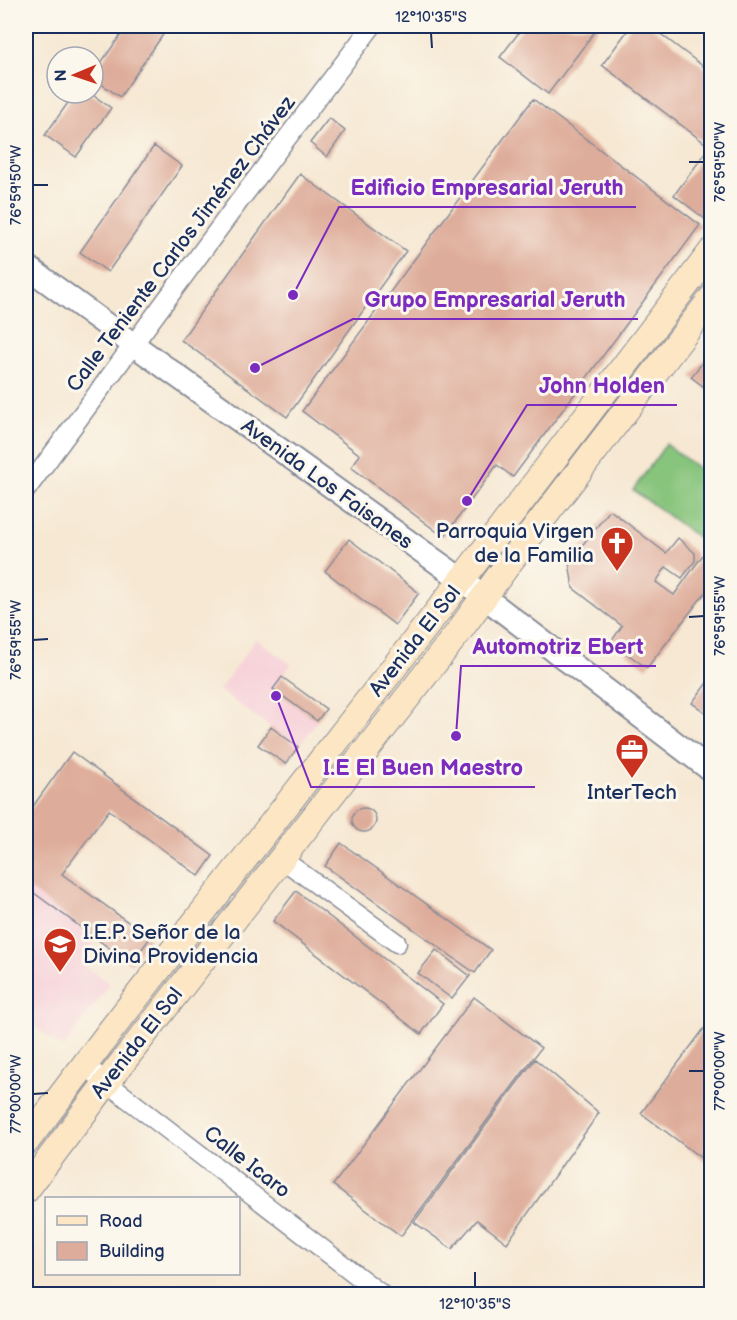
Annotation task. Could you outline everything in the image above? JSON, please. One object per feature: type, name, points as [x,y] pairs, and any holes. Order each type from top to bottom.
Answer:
[{"type":"main road","name":"Avenida El Sol","points":[[26,1142],[462,580],[711,251]]},
{"type":"main road","name":"Avenida El Sol","points":[[26,1190],[107,1082],[457,634],[711,298]]},
{"type":"street","name":"Calle Teniente Carlos Jiménez Chávez","points":[[26,490],[237,204],[372,26]]},
{"type":"street","name":"Avenida Los Faisanes","points":[[26,266],[462,580],[711,771]]},
{"type":"street","points":[[282,859],[397,943]]},
{"type":"street","name":"Calle Icaro","points":[[84,1065],[381,1294]]},
{"type":"shaded area","points":[[256,639],[291,664],[273,690],[317,721],[298,747],[219,690]]},
{"type":"shaded area","name":"I.E.P. Señor de la Divina Providencia","points":[[26,887],[97,939],[80,962],[110,984],[63,1048],[26,1020]]},
{"type":"green space","points":[[666,444],[711,478],[711,530],[703,541],[633,490]]},
{"type":"building","points":[[127,26],[169,26],[120,97],[105,86],[105,57]]},
{"type":"building","points":[[524,26],[599,26],[548,94],[500,57]]},
{"type":"building","points":[[631,26],[650,26],[712,73],[712,210],[705,219],[674,195],[710,147],[602,65]]},
{"type":"building","points":[[533,99],[700,225],[513,477],[497,465],[444,537],[351,467],[360,455],[302,411]]},
{"type":"building","points":[[105,104],[111,108],[76,157],[45,135],[66,105]]},
{"type":"building","points":[[329,118],[345,131],[327,157],[310,143]]},
{"type":"building","points":[[154,146],[182,166],[108,272],[80,252]]},
{"type":"building","points":[[300,174],[406,251],[287,417],[181,340]]},
{"type":"building","points":[[712,350],[712,393],[691,377]]},
{"type":"building","name":"Parroquia Virgen de la Familia","points":[[610,510],[666,553],[678,538],[695,553],[695,561],[682,578],[666,567],[656,582],[674,595],[705,552],[712,556],[712,584],[647,668],[611,642],[622,626],[573,588],[569,562]]},
{"type":"building","points":[[349,539],[419,593],[395,625],[325,571]]},
{"type":"building","points":[[712,676],[712,717],[692,703]]},
{"type":"building","points":[[282,677],[326,709],[317,721],[273,689]]},
{"type":"building","points":[[271,727],[298,747],[286,764],[258,745]]},
{"type":"building","points":[[72,752],[213,856],[199,876],[109,810],[62,874],[150,938],[131,964],[26,887],[26,816]]},
{"type":"building","points":[[364,808],[369,809],[375,815],[375,825],[369,831],[364,832],[359,831],[353,825],[352,820],[353,815],[359,809]]},
{"type":"building","points":[[341,843],[491,950],[475,973],[325,866]]},
{"type":"building","points":[[296,891],[443,1004],[421,1034],[273,921]]},
{"type":"building","points":[[436,950],[470,976],[452,999],[418,973]]},
{"type":"building","points":[[474,997],[541,1048],[401,1236],[333,1185]]},
{"type":"building","points":[[712,1018],[712,1103],[709,1105],[712,1107],[712,1166],[641,1113]]},
{"type":"building","points":[[535,1059],[599,1113],[507,1243],[477,1220],[452,1249],[414,1222]]},
{"type":"place","name":"Edificio Empresarial Jeruth","points":[[293,295]]},
{"type":"place","name":"Grupo Empresarial Jeruth","points":[[255,368]]},
{"type":"place","name":"John Holden","points":[[467,501]]},
{"type":"place","name":"Parroquia Virgen de la Familia","points":[[617,572]]},
{"type":"place","name":"I.E El Buen Maestro","points":[[276,696]]},
{"type":"place","name":"Automotriz Ebert","points":[[456,736]]},
{"type":"place","name":"InterTech","points":[[632,779]]},
{"type":"place","name":"I.E.P. Señor de la Divina Providencia","points":[[60,973]]}]
